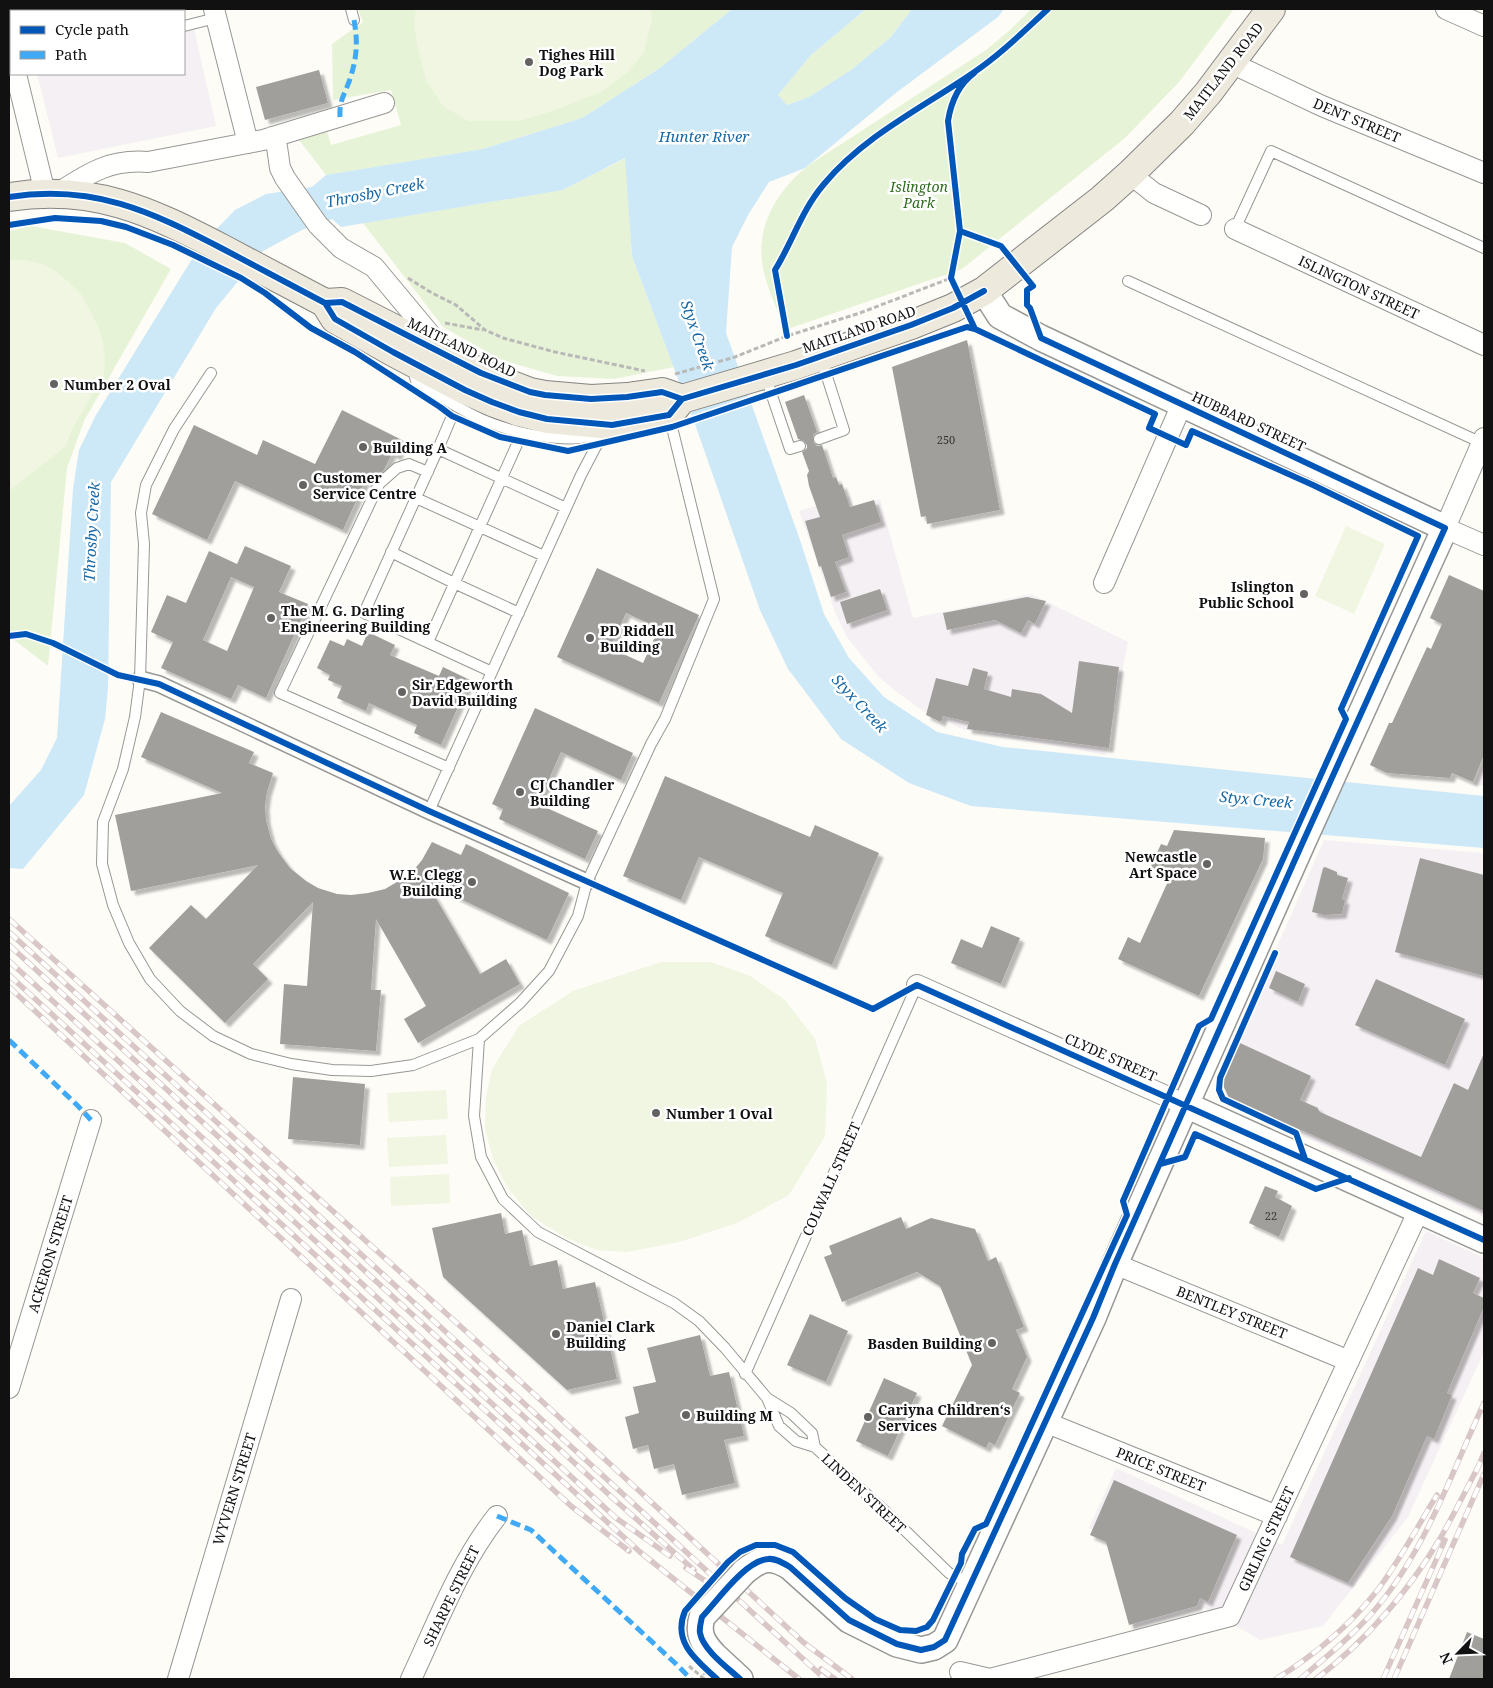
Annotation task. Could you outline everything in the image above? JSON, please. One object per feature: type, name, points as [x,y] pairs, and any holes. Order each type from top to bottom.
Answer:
[{"type":"main road","name":"MAITLAND ROAD","points":[[9,197],[52,193],[97,198],[125,204],[157,216],[325,304],[335,319],[412,362],[483,398],[519,412],[547,419],[608,429],[674,396],[748,371],[820,357],[910,325],[973,297],[1094,205],[1130,174],[1182,123],[1208,93],[1271,9]]},
{"type":"main road","name":"MAITLAND ROAD","points":[[325,304],[342,302],[496,380],[530,392],[546,396],[612,398],[662,392],[674,396]]},
{"type":"street","points":[[1446,9],[1484,26]]},
{"type":"street","points":[[215,13],[248,143]]},
{"type":"street","name":"DENT STREET","points":[[1231,63],[1322,106],[1484,173]]},
{"type":"street","points":[[16,75],[52,193],[94,171],[130,161],[148,162],[248,143],[384,103]]},
{"type":"street","points":[[272,137],[277,147],[280,168],[285,178],[318,225],[341,248],[374,268],[449,357]]},
{"type":"street","points":[[1130,174],[1154,193],[1200,214]]},
{"type":"street","name":"ISLINGTON STREET","points":[[1235,229],[1484,345]]},
{"type":"street","name":"HUBBARD STREET","points":[[973,297],[1000,316],[1041,338],[1484,545]]},
{"type":"street","points":[[1104,583],[1182,404]]},
{"type":"street","points":[[740,1679],[702,1665],[703,1641],[700,1626],[702,1617],[744,1572],[754,1564],[769,1559],[779,1560],[790,1566],[849,1620],[897,1644],[922,1650],[934,1647],[945,1640],[1093,1318],[1115,1264],[1483,440]]},
{"type":"street","points":[[140,680],[159,684],[429,811],[587,882]]},
{"type":"street","name":"CLYDE STREET","points":[[918,984],[1484,1240]]},
{"type":"street","name":"ACKERON STREET","points":[[9,1388],[91,1120]]},
{"type":"street","name":"GIRLING STREET","points":[[960,1672],[990,1679],[1230,1616],[1419,1210]]},
{"type":"street","name":"BENTLEY STREET","points":[[1115,1264],[1349,1360]]},
{"type":"street","name":"WYVERN STREET","points":[[178,1679],[291,1299]]},
{"type":"street","name":"PRICE STREET","points":[[1045,1422],[1276,1516]]},
{"type":"street","name":"SHARPE STREET","points":[[411,1679],[468,1557],[481,1536],[497,1516]]},
{"type":"lane","points":[[351,9],[354,20]]},
{"type":"lane","points":[[185,26],[215,13]]},
{"type":"lane","points":[[1235,229],[1271,152],[1484,248]]},
{"type":"lane","points":[[1128,281],[1483,440]]},
{"type":"lane","points":[[820,357],[844,430],[820,439]]},
{"type":"lane","points":[[748,371],[790,450],[800,446]]},
{"type":"lane","points":[[211,373],[174,429],[146,485],[141,513],[144,544],[140,680],[135,717],[123,769],[103,822],[102,864],[112,905],[129,943],[150,978],[180,1011],[213,1036],[252,1054],[292,1064],[332,1070],[371,1071],[413,1065],[479,1039],[520,1003],[549,971],[578,916],[587,882],[664,719],[714,599],[674,396]]},
{"type":"lane","points":[[452,416],[364,613],[492,672]]},
{"type":"lane","points":[[429,811],[566,508],[608,429]]},
{"type":"lane","points":[[428,642],[518,442]]},
{"type":"lane","points":[[438,449],[566,508]]},
{"type":"lane","points":[[428,472],[409,464],[397,468],[379,484],[280,692],[448,768]]},
{"type":"lane","points":[[416,498],[544,556]]},
{"type":"lane","points":[[391,552],[454,584],[519,613]]},
{"type":"lane","name":"COLWALL STREET","points":[[746,1374],[918,984]]},
{"type":"lane","name":"LINDEN STREET","points":[[479,1039],[474,1116],[481,1157],[503,1199],[538,1232],[674,1303],[693,1316],[725,1348],[767,1398],[779,1426],[796,1441],[815,1447],[888,1513],[949,1573],[972,1584]]},
{"type":"lane","points":[[767,1398],[791,1413],[812,1433],[815,1447]]},
{"type":"path","points":[[953,269],[954,277],[973,297]]},
{"type":"path","points":[[674,396],[748,371],[787,336],[860,313],[954,277]]},
{"type":"path","points":[[407,278],[456,305],[485,330]]},
{"type":"path","points":[[442,322],[485,330],[503,338],[555,352],[648,372]]},
{"type":"path","points":[[785,326],[787,336]]},
{"type":"path","points":[[587,882],[873,1009],[918,984]]},
{"type":"shaded area","points":[[194,29],[216,126],[58,158],[37,75],[185,75],[185,32]]},
{"type":"shaded area","points":[[850,496],[853,507],[880,499],[913,618],[1031,594],[1128,642],[1106,755],[965,730],[920,709],[877,675],[847,637],[835,612],[799,511]]},
{"type":"shaded area","points":[[1484,760],[1484,786],[1473,785]]},
{"type":"shaded area","points":[[1324,840],[1484,853],[1484,1217],[1228,1103],[1221,1074]]},
{"type":"shaded area","points":[[1426,1231],[1484,1258],[1484,1352],[1408,1517],[1323,1626],[1260,1640],[1204,1608],[1134,1628],[1110,1538],[1089,1528],[1116,1468],[1282,1545]]},
{"type":"green space","points":[[358,9],[732,9],[660,68],[582,118],[483,149],[326,175],[299,140],[327,131],[331,145],[401,125],[391,90],[333,100],[332,44],[363,22]]},
{"type":"green space","name":"Tighes Hill Dog Park","points":[[416,9],[651,9],[652,18],[644,52],[628,72],[601,92],[553,111],[519,121],[468,121],[443,106],[426,80],[417,45],[414,22]]},
{"type":"green space","points":[[866,9],[912,9],[891,37],[851,70],[809,97],[787,105],[778,95],[811,55]]},
{"type":"green space","name":"Islington Park","points":[[1031,9],[1234,9],[1179,82],[1125,138],[962,269],[785,330],[767,284],[761,253],[762,238],[771,210],[787,186],[809,165],[986,50]]},
{"type":"green space","points":[[626,158],[632,256],[674,367],[614,379],[557,376],[502,360],[443,327],[363,223],[563,190]]},
{"type":"green space","points":[[31,226],[125,243],[171,269],[84,421],[67,468],[48,666],[9,636],[9,231]]},
{"type":"green space","name":"Number 2 Oval","points":[[9,260],[25,260],[43,264],[69,282],[81,294],[98,326],[103,342],[105,360],[104,374],[71,431],[66,446],[9,491]]},
{"type":"green space","points":[[1346,526],[1385,544],[1354,614],[1315,596]]},
{"type":"green space","name":"Number 1 Oval","points":[[661,962],[711,962],[750,976],[785,1000],[815,1039],[827,1083],[825,1136],[789,1195],[737,1223],[679,1242],[627,1252],[597,1250],[566,1238],[531,1216],[507,1187],[493,1159],[485,1129],[486,1097],[492,1069],[519,1026],[573,991]]},
{"type":"green space","points":[[446,1090],[448,1119],[389,1122],[387,1093]]},
{"type":"green space","points":[[446,1135],[448,1164],[389,1167],[387,1138]]},
{"type":"green space","points":[[449,1174],[450,1203],[391,1206],[390,1177]]},
{"type":"water","name":"Hunter River","points":[[732,9],[866,9],[811,55],[778,95],[787,105],[809,97],[851,70],[891,37],[912,9],[1004,9],[998,17],[897,92],[805,168],[769,182],[748,215],[732,247],[726,333],[800,540],[824,614],[849,658],[884,697],[937,732],[1003,747],[1484,796],[1484,848],[971,806],[909,783],[841,739],[788,669],[760,610],[695,424],[632,256],[625,158],[563,190],[341,227],[332,219],[302,230],[263,251],[216,308],[111,482],[108,688],[105,719],[84,795],[23,869],[9,868],[9,806],[41,770],[57,738],[73,489],[79,450],[96,415],[200,246],[235,210],[266,194],[312,187],[326,175],[483,149],[582,118],[660,68]]},
{"type":"building","points":[[319,70],[328,103],[265,120],[256,87]]},
{"type":"building","points":[[967,340],[1000,510],[927,524],[926,516],[921,517],[892,367]]},
{"type":"building","points":[[804,395],[817,432],[813,435],[813,442],[817,446],[822,445],[833,478],[836,477],[839,485],[842,484],[850,507],[874,500],[881,522],[842,535],[849,557],[835,562],[846,592],[831,597],[821,566],[819,567],[805,521],[820,517],[809,486],[807,475],[809,471],[802,452],[807,448],[807,445],[804,441],[798,439],[785,402]]},
{"type":"building","points":[[342,410],[404,441],[397,456],[392,453],[384,470],[377,477],[372,474],[368,483],[365,481],[343,530],[235,481],[207,540],[152,514],[194,425],[257,455],[263,440],[315,464]]},
{"type":"building","name":"The M. G. Darling Engineering Building","points":[[245,546],[291,566],[279,592],[308,604],[266,698],[238,685],[231,699],[161,668],[173,642],[151,632],[167,595],[186,603],[209,551],[237,564]],"holes":[[[231,577],[254,587],[227,651],[203,640]]]},
{"type":"building","name":"PD Riddell Building","points":[[597,568],[699,615],[659,703],[557,657]],"holes":[[[626,613],[659,628],[643,663],[610,648]]]},
{"type":"building","points":[[1449,575],[1484,591],[1484,755],[1473,782],[1452,773],[1450,778],[1387,773],[1370,765],[1389,723],[1392,723],[1427,647],[1431,649],[1442,624],[1430,618]]},
{"type":"building","points":[[880,589],[887,610],[847,624],[840,602]]},
{"type":"building","points":[[1027,597],[1046,601],[1035,624],[1028,620],[1021,633],[995,620],[947,630],[943,613]]},
{"type":"building","name":"Sir Edgeworth David Building","points":[[368,632],[395,645],[390,655],[439,676],[443,667],[470,680],[441,745],[414,733],[417,725],[369,703],[366,711],[337,698],[342,686],[328,680],[330,675],[317,668],[330,640],[344,646],[347,639],[362,646]]},
{"type":"building","points":[[1079,661],[1119,667],[1109,748],[967,729],[969,722],[943,716],[941,722],[926,715],[936,678],[968,686],[973,668],[988,672],[984,689],[1011,697],[1012,689],[1041,694],[1072,713]]},
{"type":"building","name":"CJ Chandler Building","points":[[535,708],[633,753],[621,780],[561,752],[538,804],[598,831],[585,859],[499,819],[503,809],[492,804]]},
{"type":"building","name":"W.E. Clegg Building","points":[[161,712],[254,752],[249,763],[273,773],[265,806],[266,820],[271,839],[290,868],[318,888],[337,894],[351,895],[385,889],[413,871],[432,842],[461,855],[466,844],[569,893],[547,940],[427,883],[480,974],[506,959],[520,984],[418,1043],[404,1019],[426,1006],[376,919],[371,990],[381,990],[376,1051],[280,1044],[284,984],[307,986],[313,902],[253,964],[268,979],[225,1023],[149,948],[191,905],[206,919],[258,865],[131,891],[115,815],[222,793],[141,757]]},
{"type":"building","points":[[665,776],[810,837],[815,825],[879,853],[832,965],[765,936],[783,893],[699,857],[681,900],[623,876]]},
{"type":"building","points":[[1174,830],[1265,838],[1263,859],[1199,996],[1118,959],[1128,937],[1140,943],[1170,877],[1150,868],[1161,844],[1167,846]]},
{"type":"building","points":[[1420,858],[1484,875],[1484,976],[1395,952]]},
{"type":"building","points":[[1325,867],[1337,872],[1337,875],[1348,878],[1342,899],[1345,900],[1342,914],[1324,915],[1312,912],[1323,868]]},
{"type":"building","points":[[991,926],[1020,938],[1001,984],[951,963],[961,939],[982,948]]},
{"type":"building","points":[[1276,971],[1305,984],[1298,1002],[1269,988]]},
{"type":"building","points":[[1376,979],[1465,1019],[1445,1065],[1355,1025]]},
{"type":"building","points":[[1240,1043],[1311,1076],[1300,1100],[1318,1108],[1320,1112],[1421,1157],[1454,1083],[1468,1090],[1484,1053],[1484,1211],[1229,1098],[1222,1083]]},
{"type":"building","points":[[293,1077],[365,1084],[360,1145],[288,1139]]},
{"type":"building","points":[[1265,1186],[1278,1191],[1275,1197],[1292,1206],[1279,1237],[1249,1223]]},
{"type":"building","name":"Daniel Clark Building","points":[[501,1213],[505,1234],[522,1230],[530,1266],[557,1260],[563,1289],[595,1282],[617,1379],[567,1390],[443,1277],[432,1228]]},
{"type":"building","name":"Basden Building","points":[[901,1217],[906,1229],[931,1218],[975,1229],[988,1261],[996,1257],[1024,1327],[1016,1330],[1027,1357],[1012,1389],[1020,1393],[995,1445],[989,1442],[986,1448],[942,1426],[972,1365],[940,1286],[917,1272],[842,1302],[824,1257],[832,1254],[829,1246]]},
{"type":"building","points":[[1439,1259],[1480,1278],[1473,1293],[1484,1298],[1484,1307],[1447,1393],[1452,1395],[1434,1439],[1427,1436],[1392,1516],[1348,1583],[1290,1557],[1418,1268],[1433,1275]]},
{"type":"building","points":[[810,1314],[848,1331],[826,1382],[787,1365]]},
{"type":"building","name":"Building M","points":[[700,1335],[710,1376],[729,1372],[744,1436],[724,1440],[735,1483],[682,1495],[674,1464],[654,1469],[648,1445],[633,1449],[625,1417],[639,1413],[633,1387],[656,1382],[647,1348]]},
{"type":"building","points":[[884,1378],[917,1393],[888,1456],[856,1441]]},
{"type":"building","points":[[1114,1480],[1237,1535],[1208,1602],[1200,1598],[1197,1606],[1129,1625],[1106,1542],[1090,1535]]},
{"type":"building","points":[[1467,1632],[1484,1639],[1484,1679],[1449,1679]]},
{"type":"railway","points":[[9,919],[469,1334],[803,1642],[852,1679]]},
{"type":"railway","points":[[9,932],[825,1679]]},
{"type":"railway","points":[[9,945],[616,1501],[694,1570]]},
{"type":"railway","points":[[9,961],[616,1518],[670,1556]]},
{"type":"railway","points":[[9,975],[640,1552],[799,1679]]},
{"type":"railway","points":[[9,987],[571,1506],[629,1551]]},
{"type":"railway","points":[[1300,1679],[1338,1647],[1373,1612],[1408,1564],[1436,1512],[1484,1403]]},
{"type":"railway","points":[[1476,1472],[1484,1453]]},
{"type":"railway","points":[[1316,1679],[1335,1664],[1369,1631],[1415,1577],[1441,1537],[1478,1467]]},
{"type":"railway","points":[[1394,1679],[1484,1474]]},
{"type":"railway","points":[[1276,1679],[1330,1640],[1365,1605],[1392,1569],[1437,1495]]},
{"type":"railway","points":[[1383,1679],[1445,1540]]},
{"type":"railway","points":[[686,1568],[713,1586]]},
{"type":"railway","points":[[821,1669],[835,1679]]},
{"type":"marked path","points":[[340,117],[341,101],[354,64],[356,43],[354,20]]},
{"type":"marked path","points":[[9,1040],[91,1120]]},
{"type":"marked path","points":[[497,1516],[531,1530],[691,1679]]},
{"type":"cycle path","points":[[787,336],[775,270],[816,194],[857,151],[894,124],[983,66],[1048,9]]},
{"type":"cycle path","points":[[740,1679],[706,1646],[700,1633],[702,1617],[741,1574],[759,1561],[768,1559],[777,1560],[790,1567],[849,1620],[897,1644],[921,1650],[934,1647],[945,1640],[1093,1318],[1115,1264],[1302,844],[1445,528],[1041,338],[1030,308],[1027,305],[1027,290],[1033,286],[1001,246],[960,231],[948,121],[956,94],[974,73]]},
{"type":"cycle path","points":[[9,197],[68,194],[95,198],[146,212],[196,235],[325,303],[335,319],[465,390],[519,412],[547,419],[612,425],[669,415],[682,399],[796,365],[911,325],[953,308],[984,291]]},
{"type":"cycle path","points":[[9,225],[55,218],[101,221],[126,227],[173,245],[241,278],[265,293],[311,328],[355,352],[452,416],[500,437],[568,451],[672,427],[967,327],[975,329],[1155,414],[1149,428],[1186,445],[1192,431],[1313,485],[1418,536],[1341,709],[1346,719],[1211,1019],[1199,1026],[1123,1201],[1127,1215],[986,1524],[975,1529],[962,1554],[961,1563],[933,1620],[927,1627],[916,1631],[900,1630],[875,1619],[845,1598],[793,1552],[775,1545],[756,1545],[740,1552],[728,1562],[685,1611],[682,1632],[688,1650],[717,1679]]},
{"type":"cycle path","points":[[960,231],[951,278],[975,329]]},
{"type":"cycle path","points":[[325,303],[342,302],[481,373],[530,392],[591,399],[627,397],[662,392],[682,399]]},
{"type":"cycle path","points":[[9,636],[26,634],[53,643],[118,675],[159,684],[429,811],[873,1009],[917,985],[1484,1240]]},
{"type":"cycle path","points":[[1275,953],[1220,1078],[1219,1090],[1223,1099],[1296,1133],[1305,1159]]},
{"type":"cycle path","points":[[1160,1164],[1185,1157],[1195,1134],[1316,1189],[1349,1178]]},
{"type":"place","name":"Tighes Hill Dog Park","points":[[529,62]]},
{"type":"place","name":"Number 2 Oval","points":[[54,384]]},
{"type":"place","name":"Building A","points":[[363,447]]},
{"type":"place","name":"Customer Service Centre","points":[[303,485]]},
{"type":"place","name":"Islington Public School","points":[[1304,594]]},
{"type":"place","name":"The M. G. Darling Engineering Building","points":[[271,618]]},
{"type":"place","name":"PD Riddell Building","points":[[590,638]]},
{"type":"place","name":"Sir Edgeworth David Building","points":[[402,692]]},
{"type":"place","name":"CJ Chandler Building","points":[[520,792]]},
{"type":"place","name":"Newcastle Art Space","points":[[1207,864]]},
{"type":"place","name":"W.E. Clegg Building","points":[[472,882]]},
{"type":"place","name":"Number 1 Oval","points":[[656,1113]]},
{"type":"place","name":"Daniel Clark Building","points":[[556,1334]]},
{"type":"place","name":"Basden Building","points":[[992,1343]]},
{"type":"place","name":"Building M","points":[[686,1415]]},
{"type":"place","name":"Cariyna Children‘s Services","points":[[868,1417]]},
{"type":"water label","name":"Throsby Creek","points":[[375,192]]},
{"type":"water label","name":"Styx Creek","points":[[698,335]]},
{"type":"water label","name":"Throsby Creek","points":[[91,532]]},
{"type":"water label","name":"Styx Creek","points":[[860,703]]},
{"type":"water label","name":"Styx Creek","points":[[1256,799]]}]
